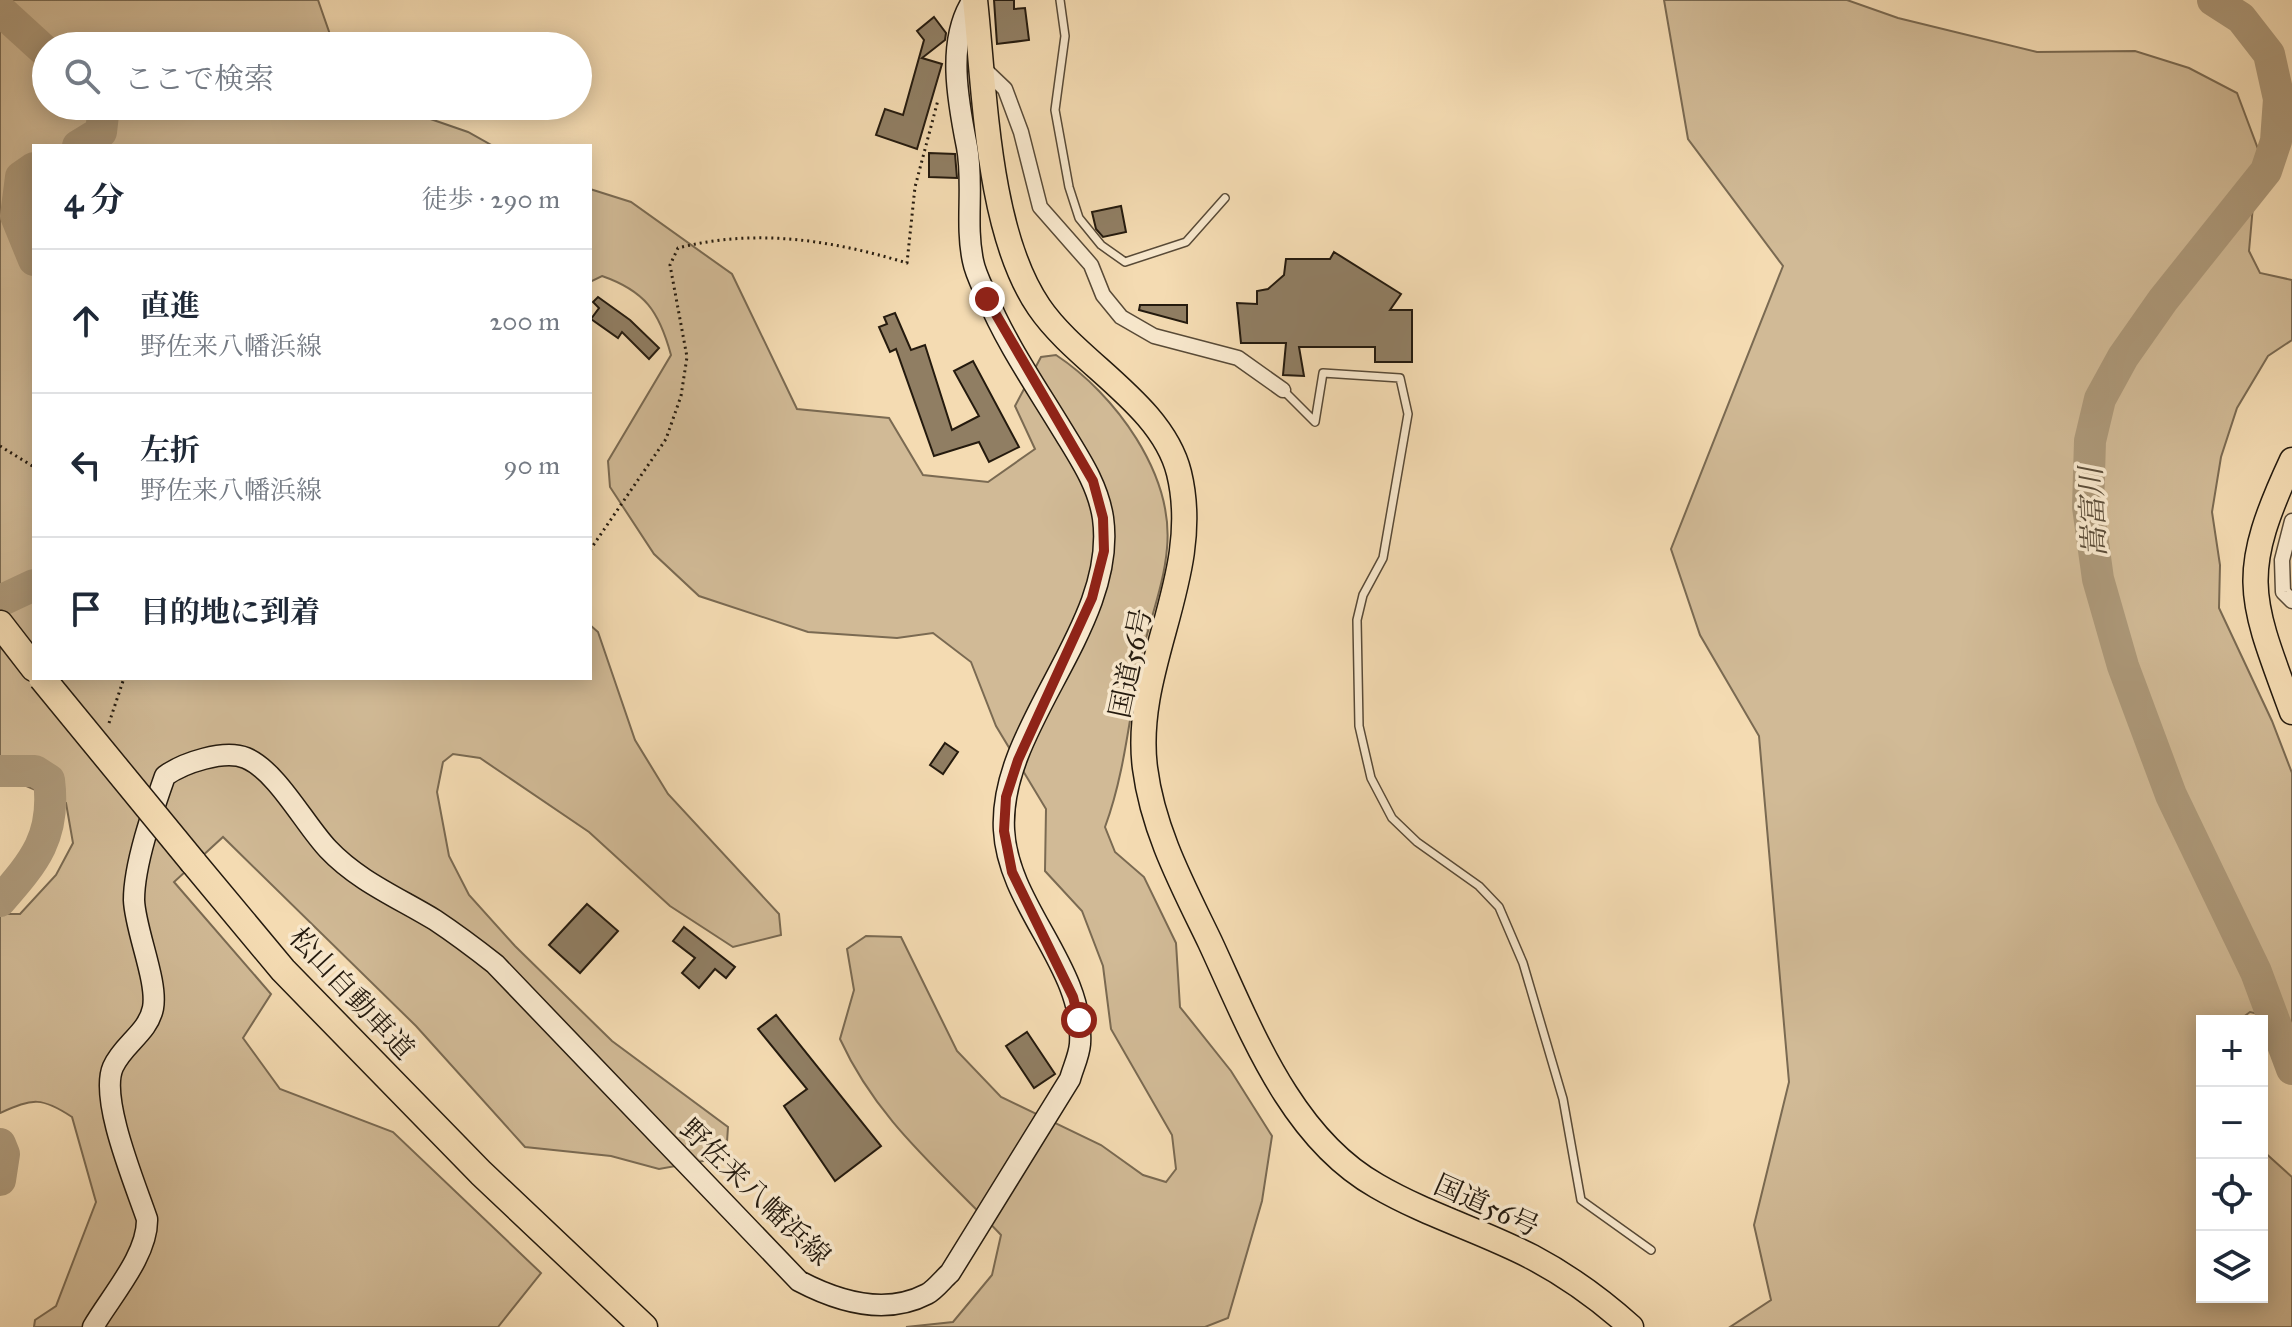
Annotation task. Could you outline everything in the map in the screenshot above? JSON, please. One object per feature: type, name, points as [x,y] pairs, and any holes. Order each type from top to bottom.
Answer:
[{"type":"highway","name":"国道56号","points":[[974,0],[1001,216],[1016,268],[1041,310],[1158,429],[1179,469],[1187,517],[1182,567],[1146,715],[1144,766],[1160,836],[1251,1031],[1291,1101],[1336,1157],[1374,1185],[1532,1257],[1600,1299],[1631,1327]]},
{"type":"highway","points":[[2292,460],[2267,515],[2255,554],[2253,590],[2261,628],[2292,712]]},
{"type":"highway","points":[[0,624],[32,665]]},
{"type":"highway","name":"松山自動車道","points":[[44,680],[294,981],[481,1173],[644,1327]]},
{"type":"main road","name":"野佐来八幡浜線","points":[[93,1327],[138,1258],[148,1235],[147,1219],[112,1113],[111,1071],[121,1052],[146,1026],[154,1005],[134,900],[138,876],[165,776],[183,763],[222,758],[243,757],[261,767],[329,851],[366,880],[437,921],[495,964],[799,1281],[834,1299],[892,1304],[928,1294],[950,1273],[1070,1079],[1080,1047],[1073,997],[1012,872],[1004,831],[1006,797],[1018,760],[1092,598],[1104,551],[1103,518],[1093,481],[987,299],[973,261],[969,158],[958,98],[963,15],[974,0]]},
{"type":"street","points":[[983,68],[1005,89],[1021,132],[1040,207],[1091,265],[1103,295],[1121,317],[1154,336],[1238,358],[1283,390]]},
{"type":"street","points":[[2292,521],[2282,560],[2283,592],[2292,601]]},
{"type":"lane","points":[[1060,0],[1065,36],[1055,110],[1069,187],[1079,218],[1101,245],[1125,262],[1186,242],[1225,198]]},
{"type":"lane","points":[[1283,390],[1315,422],[1323,373],[1400,378],[1408,414],[1383,558],[1363,595],[1357,620],[1359,726],[1371,778],[1392,818],[1417,842],[1479,886],[1499,907],[1523,963],[1563,1099],[1581,1200],[1651,1250]]},
{"type":"path","points":[[592,547],[666,439],[681,396],[687,357],[670,265],[678,248],[718,238],[779,235],[850,251],[864,250],[907,263],[915,187],[939,99]]},
{"type":"path","points":[[0,446],[32,466]]},
{"type":"shaded area","points":[[0,0],[318,0],[329,32],[32,32],[32,120],[433,120],[468,132],[489,144],[32,144],[32,680],[592,680],[592,627],[598,632],[635,740],[668,794],[779,914],[781,935],[733,947],[670,906],[589,832],[480,758],[453,754],[443,762],[437,792],[449,856],[469,895],[515,946],[612,1041],[728,1127],[726,1157],[659,1169],[611,1156],[525,1147],[416,1026],[223,837],[174,882],[271,994],[243,1038],[280,1089],[393,1132],[541,1273],[498,1327],[34,1327],[35,1320],[56,1306],[96,1202],[72,1117],[53,1106],[37,1102],[21,1104],[0,1113],[0,914],[20,914],[56,875],[73,843],[66,803],[24,785],[0,783]]},
{"type":"shaded area","points":[[1664,0],[1847,0],[1898,18],[2037,52],[2135,51],[2189,68],[2237,93],[2258,149],[2249,251],[2260,273],[2292,280],[2292,340],[2268,356],[2237,408],[2221,457],[2212,512],[2220,565],[2219,608],[2272,721],[2292,773],[2292,1022],[2250,1012],[2246,1015],[2196,1015],[2196,1303],[2268,1303],[2268,1155],[2292,1177],[2292,1327],[1730,1327],[1771,1300],[1754,1225],[1789,1082],[1759,736],[1700,635],[1671,549],[1783,266],[1688,139]]},
{"type":"shaded area","points":[[592,190],[631,202],[732,274],[797,409],[889,418],[923,475],[988,482],[1035,449],[1015,406],[1041,357],[1056,355],[1078,371],[1119,414],[1136,438],[1161,492],[1167,520],[1167,548],[1139,667],[1121,768],[1105,827],[1115,852],[1144,877],[1176,943],[1180,1007],[1231,1071],[1272,1136],[1262,1201],[1228,1318],[1205,1327],[906,1327],[953,1322],[992,1275],[1001,1235],[912,1144],[855,1069],[840,1039],[854,990],[847,949],[866,936],[901,937],[957,1051],[1001,1097],[1101,1145],[1143,1175],[1166,1182],[1176,1169],[1172,1135],[1111,1029],[1103,966],[1082,911],[1045,871],[1046,809],[996,726],[971,662],[933,633],[897,638],[808,632],[699,596],[654,554],[610,487],[608,461],[671,355],[661,326],[648,305],[629,288],[602,276],[592,281]]},
{"type":"building","points":[[994,0],[1014,0],[1014,9],[1025,8],[1029,40],[997,44]]},
{"type":"building","points":[[934,17],[946,33],[945,40],[922,58],[942,64],[917,149],[876,135],[885,109],[903,115],[924,40],[917,31]]},
{"type":"building","points":[[929,153],[955,154],[957,178],[929,177]]},
{"type":"building","points":[[1121,206],[1126,232],[1103,237],[1096,229],[1092,212]]},
{"type":"building","points":[[1334,252],[1401,294],[1390,310],[1412,310],[1412,362],[1375,362],[1375,347],[1299,347],[1304,376],[1283,375],[1286,343],[1241,343],[1237,303],[1257,304],[1257,291],[1268,289],[1284,275],[1286,259],[1330,259]]},
{"type":"building","points":[[598,297],[630,320],[659,348],[649,359],[622,332],[618,338],[592,320],[599,308],[593,302]]},
{"type":"building","points":[[1140,305],[1187,305],[1187,323],[1139,310]]},
{"type":"building","points":[[895,313],[911,350],[925,345],[952,430],[979,416],[954,371],[973,361],[1019,447],[989,462],[979,442],[934,456],[896,349],[890,352],[879,327],[887,324],[884,317]]},
{"type":"building","points":[[945,743],[958,752],[943,774],[930,765]]},
{"type":"building","points":[[587,904],[618,931],[580,973],[549,945]]},
{"type":"building","points":[[684,927],[735,967],[726,978],[715,969],[699,988],[682,973],[695,958],[673,941]]},
{"type":"building","points":[[776,1015],[881,1146],[835,1181],[784,1106],[807,1089],[758,1029]]},
{"type":"building","points":[[1027,1032],[1055,1074],[1034,1088],[1006,1046]]},
{"type":"waterway","name":"嵩富川","points":[[2213,0],[2241,18],[2269,54],[2279,99],[2276,141],[2266,171],[2163,300],[2123,357],[2100,399],[2090,441],[2088,507],[2098,579],[2123,666],[2171,795],[2256,972],[2292,1069]]},
{"type":"waterway","points":[[0,10],[32,39]]},
{"type":"waterway","points":[[81,144],[101,132],[102,120]]},
{"type":"waterway","points":[[32,169],[21,177],[16,216],[32,255]]},
{"type":"waterway","points":[[0,601],[32,586]]},
{"type":"waterway","points":[[0,771],[35,771],[49,780],[50,800],[46,832],[40,846],[33,860],[0,901]]},
{"type":"waterway","points":[[0,1144],[4,1154],[0,1180]]},
{"type":"route","points":[[987,299],[1093,481],[1103,518],[1104,551],[1092,598],[1018,760],[1006,797],[1004,831],[1012,872],[1073,997],[1079,1020]]}]
